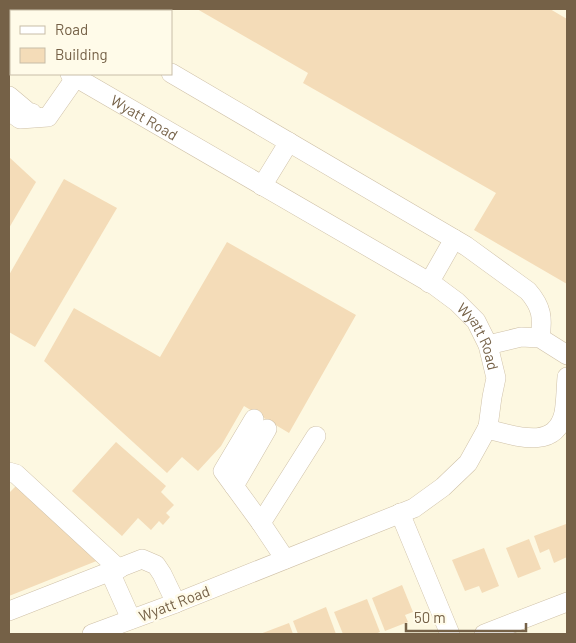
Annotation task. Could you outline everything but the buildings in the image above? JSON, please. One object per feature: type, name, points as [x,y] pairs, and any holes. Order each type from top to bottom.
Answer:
[{"type":"street","points":[[172,74],[466,246],[509,277],[535,299],[540,309],[542,322],[540,338]]},
{"type":"street","points":[[9,111],[20,120],[48,116],[73,76]]},
{"type":"street","name":"Wyatt Road","points":[[73,76],[430,282],[457,302],[476,321],[488,345],[496,378],[487,429],[468,463],[443,487],[414,508],[176,603],[92,634]]},
{"type":"street","points":[[9,96],[28,112],[48,116]]},
{"type":"street","points":[[262,186],[289,142]]},
{"type":"street","points":[[430,282],[454,239]]},
{"type":"street","points":[[488,345],[522,336],[540,338],[567,355]]},
{"type":"street","points":[[487,429],[532,439],[552,432],[558,426],[564,413],[567,377]]},
{"type":"street","points":[[260,424],[223,471],[285,559]]},
{"type":"street","points":[[261,523],[316,436]]},
{"type":"street","points":[[9,472],[16,474],[115,570],[132,619]]},
{"type":"street","points":[[400,513],[450,634]]},
{"type":"street","points":[[9,611],[142,559],[156,565],[176,603]]},
{"type":"street","points":[[484,634],[567,602]]}]
